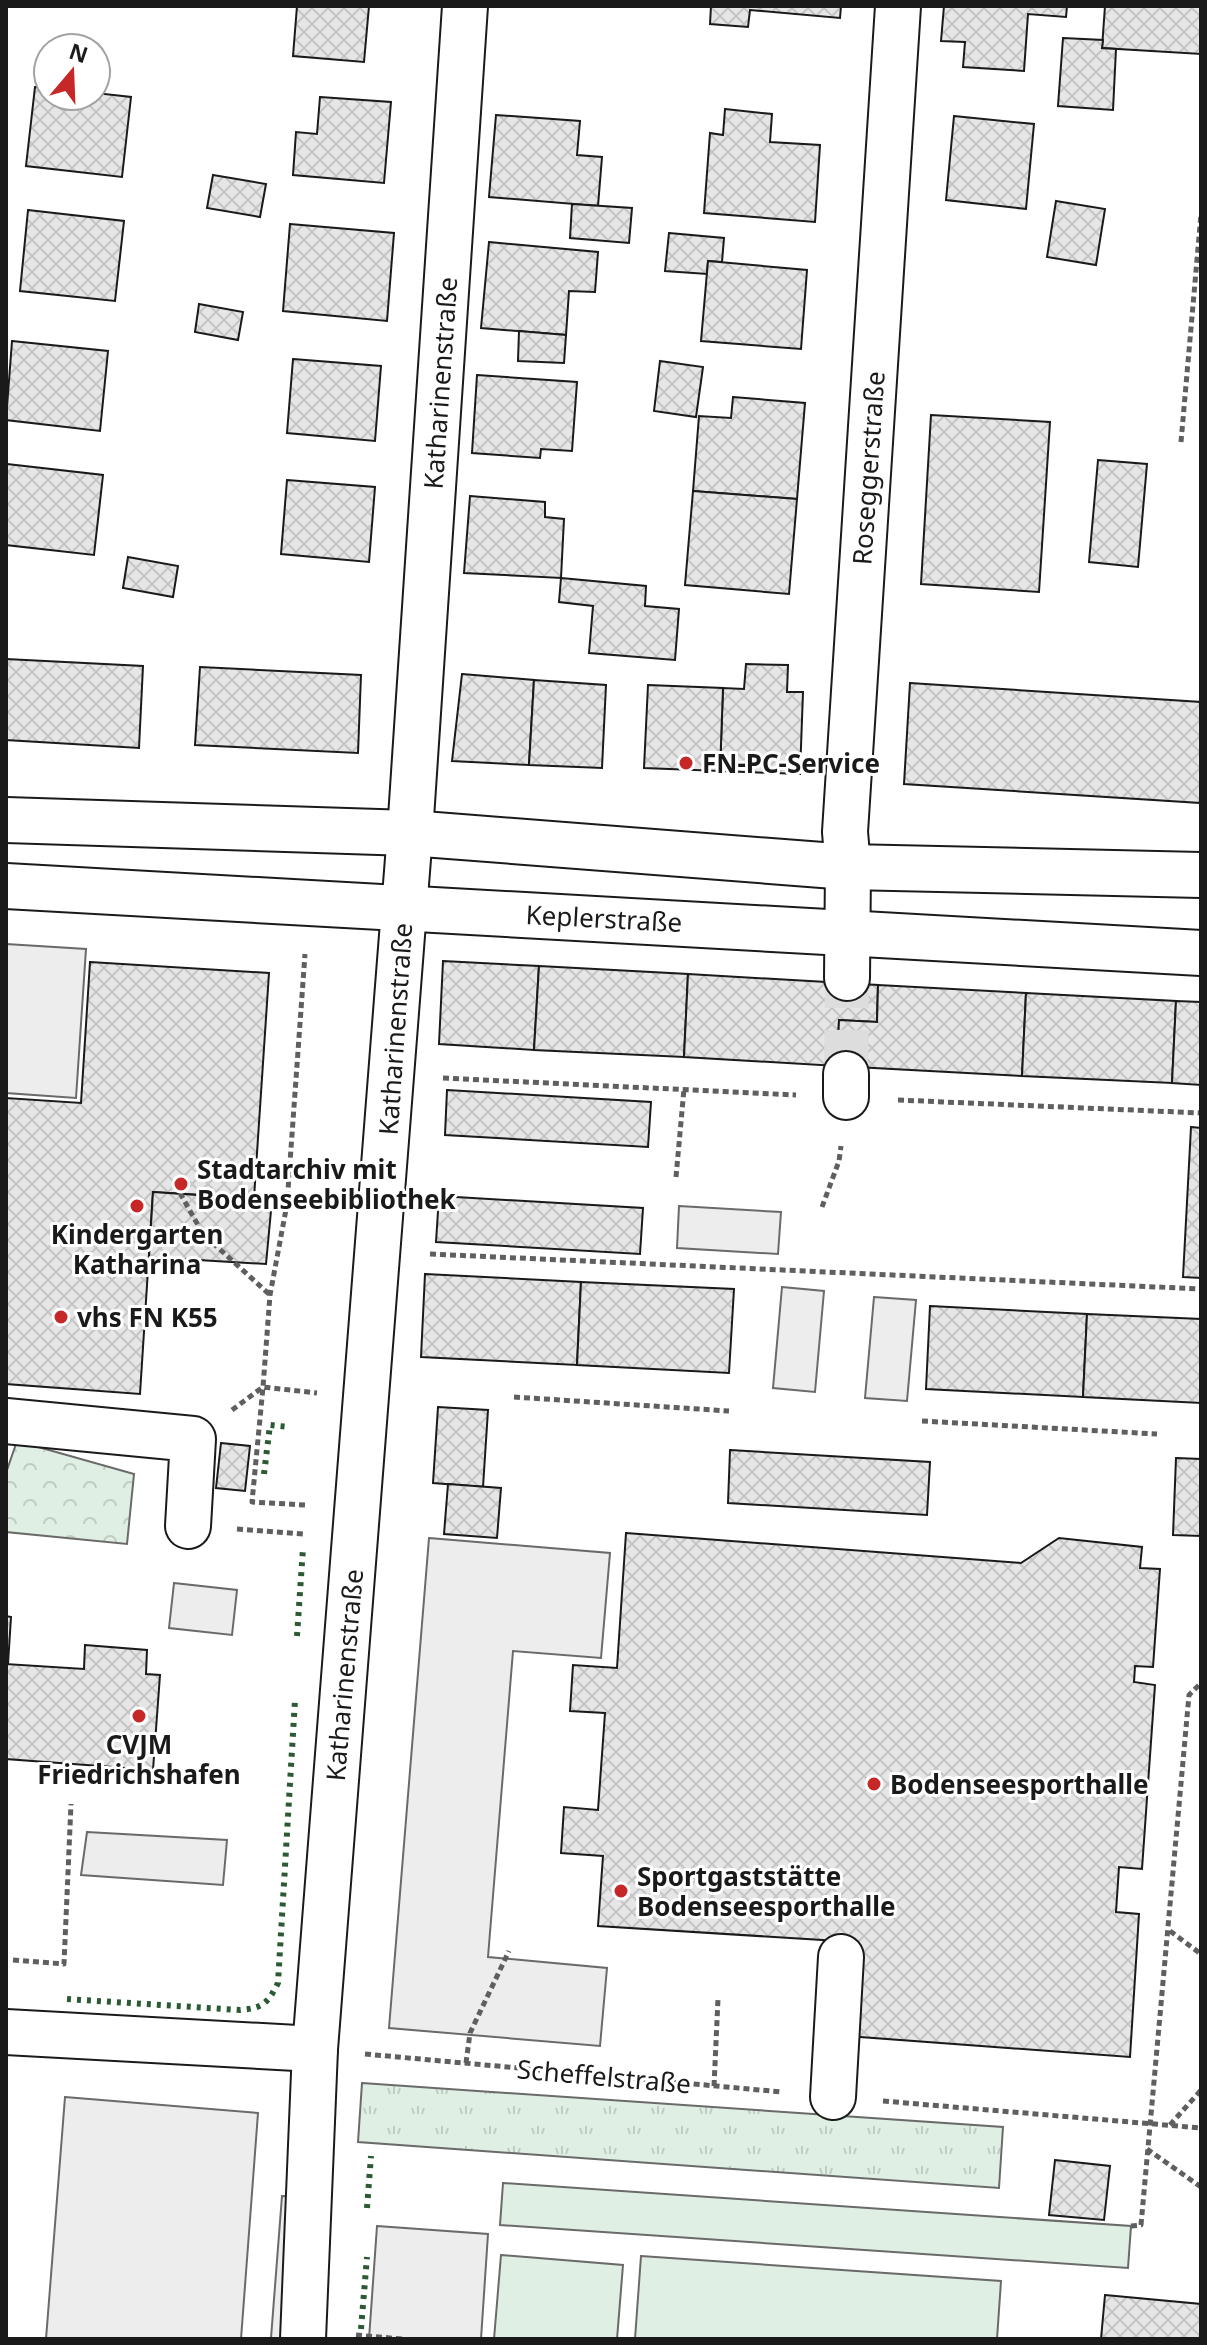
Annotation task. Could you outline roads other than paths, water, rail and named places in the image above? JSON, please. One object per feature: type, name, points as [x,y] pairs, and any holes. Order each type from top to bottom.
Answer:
[{"type":"street","name":"Katharinenstraße","points":[[303,2339],[315,2049],[410,833],[465,6]]},
{"type":"street","name":"Roseggerstraße","points":[[847,978],[848,867],[845,832],[898,6]]},
{"type":"street","points":[[6,820],[410,833],[848,867],[1201,875]]},
{"type":"street","name":"Keplerstraße","points":[[6,886],[1201,953]]},
{"type":"street","points":[[6,1421],[193,1439],[188,1526]]},
{"type":"street","points":[[833,2097],[841,1957]]},
{"type":"street","points":[[6,2032],[315,2049]]},
{"type":"tunnel","points":[[846,1074],[847,978]]},
{"type":"place","name":"FN-PC-Service","points":[[686,763]]},
{"type":"place","name":"Stadtarchiv mit Bodenseebibliothek","points":[[181,1184]]},
{"type":"place","name":"Kindergarten Katharina","points":[[137,1206]]},
{"type":"place","name":"vhs FN K55","points":[[61,1317]]},
{"type":"place","name":"CVJM Friedrichshafen","points":[[139,1716]]},
{"type":"place","name":"Bodenseesporthalle","points":[[874,1784]]},
{"type":"place","name":"Sportgaststätte Bodenseesporthalle","points":[[621,1891]]}]
